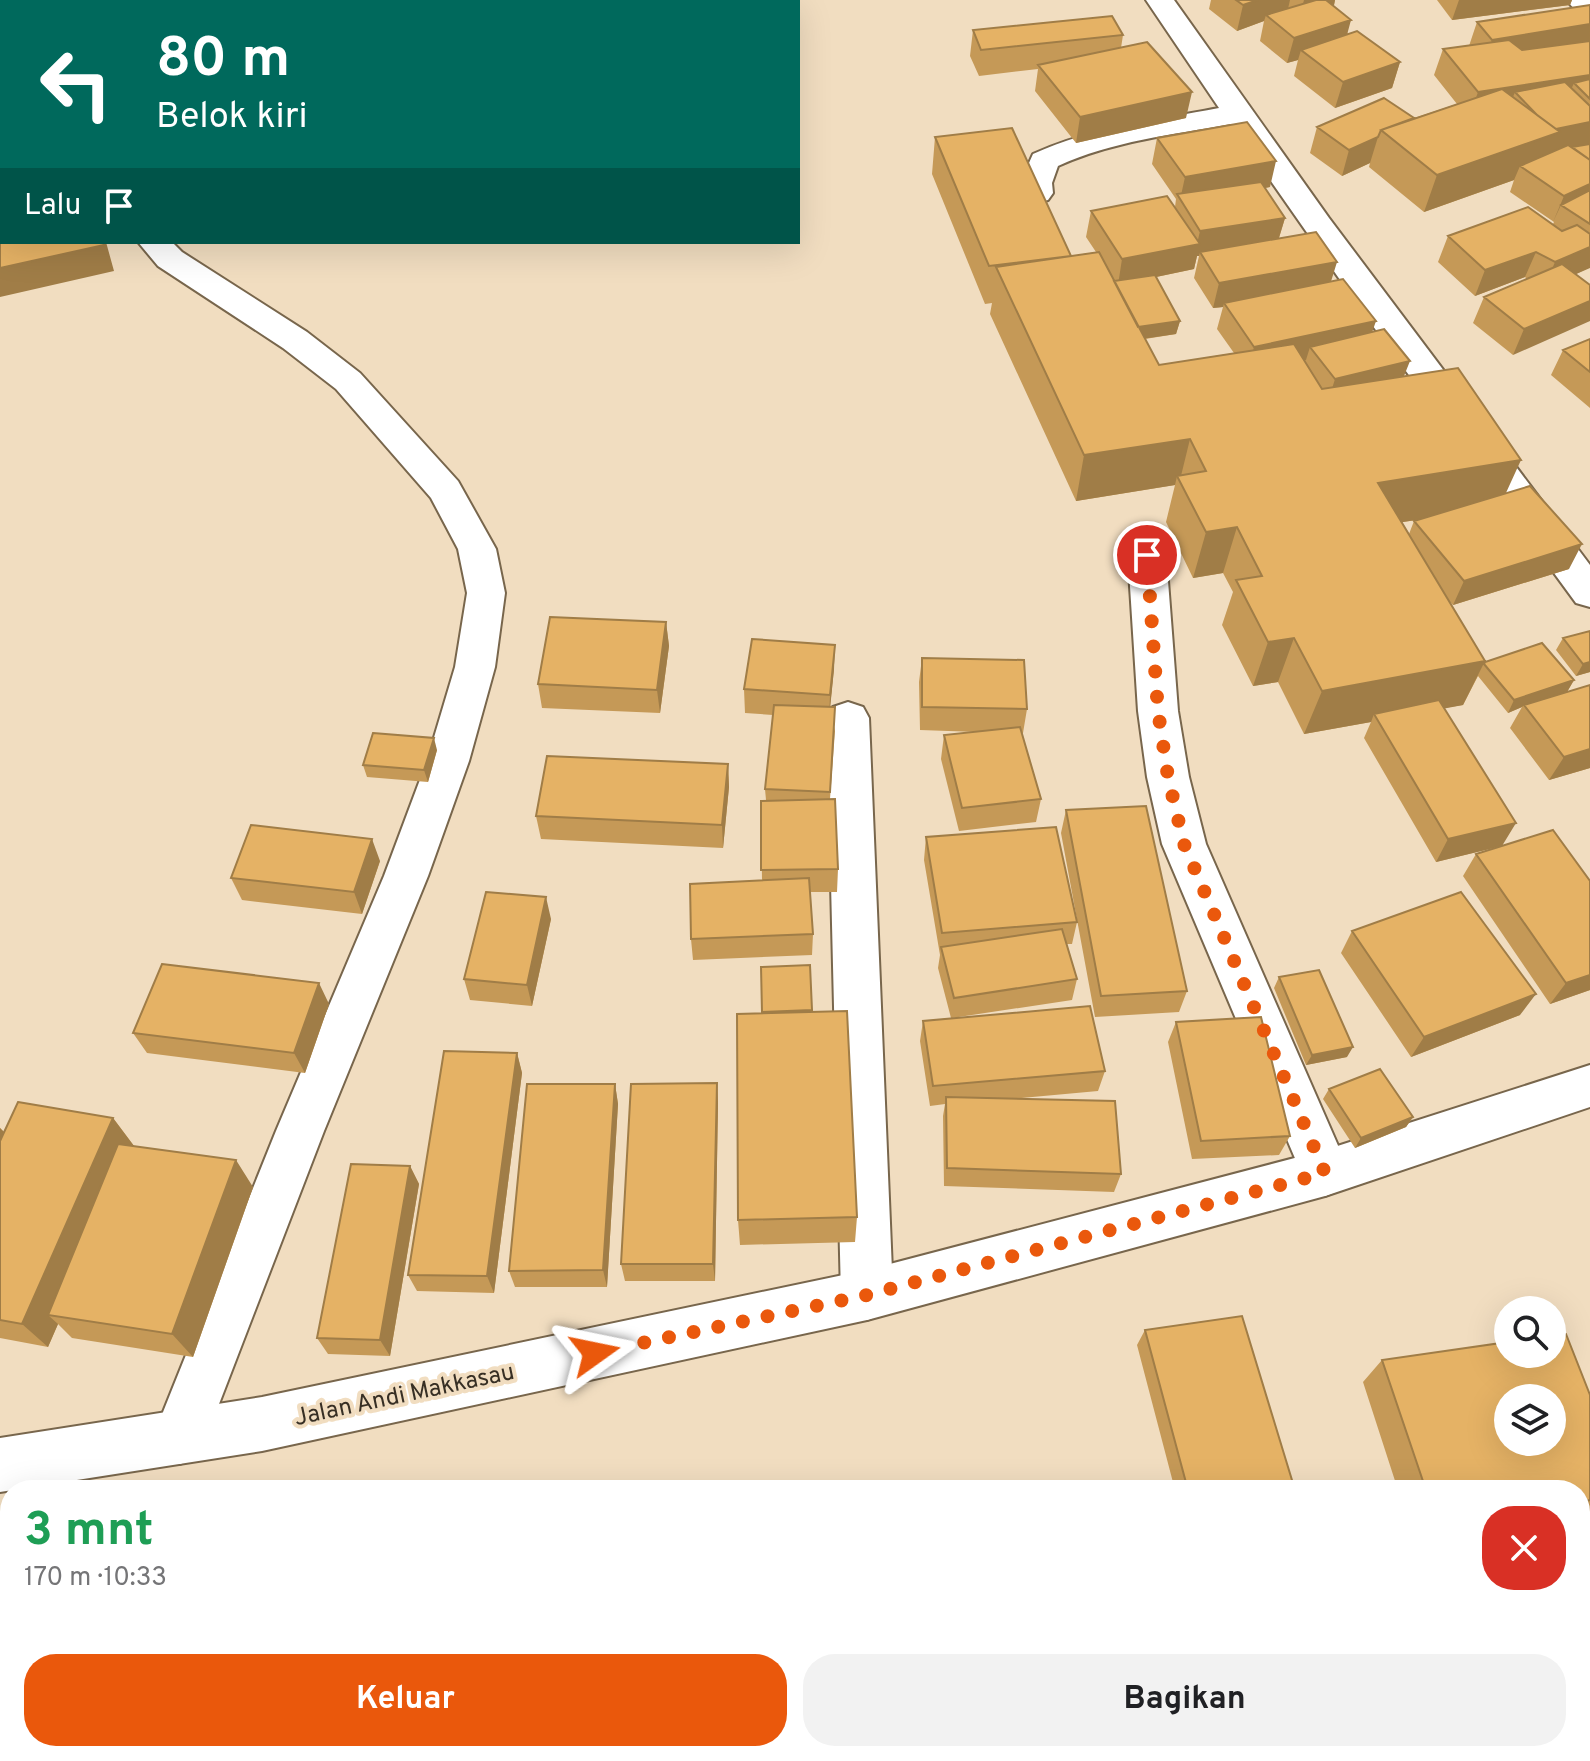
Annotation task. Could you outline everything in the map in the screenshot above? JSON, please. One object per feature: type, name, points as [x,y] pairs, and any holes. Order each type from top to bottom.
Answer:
[{"type":"street","points":[[1160,0],[1237,114],[1419,365],[1590,593]]},
{"type":"street","points":[[1580,0],[1590,9]]},
{"type":"street","points":[[1037,193],[1036,183],[1044,161],[1058,154],[1108,140],[1237,114]]},
{"type":"street","points":[[156,244],[170,259],[295,340],[348,381],[445,490],[477,549],[486,593],[475,667],[448,761],[406,876],[300,1131],[180,1437]]},
{"type":"street","points":[[1147,555],[1158,711],[1168,777],[1184,844],[1325,1173]]},
{"type":"street","points":[[848,718],[867,1295]]},
{"type":"street","name":"Jalan Andi Makkasau","points":[[0,1465],[262,1424],[867,1295],[1325,1173],[1590,1086]]},
{"type":"building","points":[[1236,0],[1258,0],[1243,5]]},
{"type":"building","points":[[1316,0],[1326,0],[1351,20],[1294,38],[1266,15]]},
{"type":"building","points":[[1590,5],[1590,24],[1492,40],[1477,22]]},
{"type":"building","points":[[1112,16],[1123,35],[981,50],[973,30]]},
{"type":"building","points":[[1357,31],[1400,62],[1343,82],[1301,50]]},
{"type":"building","points":[[1509,40],[1522,50],[1590,41],[1590,75],[1478,92],[1443,49]]},
{"type":"building","points":[[1147,42],[1192,92],[1080,117],[1038,65]]},
{"type":"building","points":[[1590,79],[1590,99],[1574,83]]},
{"type":"building","points":[[1565,82],[1590,106],[1590,122],[1556,129],[1515,92]]},
{"type":"building","points":[[1502,89],[1560,132],[1437,175],[1381,130]]},
{"type":"building","points":[[1384,98],[1414,118],[1381,130],[1378,137],[1349,150],[1317,127]]},
{"type":"building","points":[[1247,122],[1276,161],[1185,177],[1157,138]]},
{"type":"building","points":[[1012,128],[1071,256],[989,266],[935,137]]},
{"type":"building","points":[[1590,144],[1590,160],[1572,147]]},
{"type":"building","points":[[1568,145],[1590,160],[1590,184],[1564,196],[1520,166]]},
{"type":"building","points":[[1261,182],[1285,218],[1200,231],[1177,194]]},
{"type":"building","points":[[1590,190],[1590,224],[1561,205]]},
{"type":"building","points":[[1167,196],[1200,244],[1122,259],[1091,211]]},
{"type":"building","points":[[1528,207],[1562,231],[1577,225],[1590,234],[1590,247],[1555,262],[1536,252],[1485,270],[1448,236]]},
{"type":"building","points":[[1316,232],[1337,262],[1219,283],[1200,252]]},
{"type":"building","points":[[0,244],[104,245],[0,268]]},
{"type":"building","points":[[1099,252],[1159,365],[1294,344],[1322,389],[1458,368],[1521,460],[1378,483],[1485,661],[1322,691],[1294,638],[1268,642],[1236,580],[1262,576],[1237,527],[1206,532],[1177,476],[1206,471],[1190,439],[1084,455],[996,267]]},
{"type":"building","points":[[1562,264],[1590,285],[1590,301],[1524,329],[1484,297]]},
{"type":"building","points":[[1155,275],[1180,321],[1138,327],[1114,281]]},
{"type":"building","points":[[1343,279],[1376,321],[1254,347],[1224,303]]},
{"type":"building","points":[[1384,329],[1410,361],[1335,379],[1310,347]]},
{"type":"building","points":[[1590,339],[1590,372],[1563,350]]},
{"type":"building","points":[[1530,486],[1582,544],[1464,581],[1414,521]]},
{"type":"building","points":[[550,617],[666,622],[657,690],[538,684]]},
{"type":"building","points":[[1590,631],[1590,662],[1583,664],[1563,638]]},
{"type":"building","points":[[752,639],[835,645],[830,695],[744,689]]},
{"type":"building","points":[[1542,643],[1574,680],[1514,700],[1484,664]]},
{"type":"building","points":[[922,658],[1024,660],[1027,709],[922,707]]},
{"type":"building","points":[[1590,685],[1590,749],[1564,757],[1524,705]]},
{"type":"building","points":[[1439,700],[1516,823],[1448,839],[1374,714]]},
{"type":"building","points":[[774,705],[835,707],[830,792],[765,789]]},
{"type":"building","points":[[1020,727],[1041,799],[962,808],[944,735]]},
{"type":"building","points":[[373,733],[434,738],[424,770],[363,765]]},
{"type":"building","points":[[547,756],[728,764],[722,825],[536,816]]},
{"type":"building","points":[[835,799],[838,869],[761,870],[761,801]]},
{"type":"building","points":[[1146,806],[1187,991],[1101,996],[1066,810]]},
{"type":"building","points":[[251,825],[372,839],[354,892],[231,878]]},
{"type":"building","points":[[1056,827],[1077,922],[942,933],[926,837]]},
{"type":"building","points":[[1553,830],[1590,881],[1590,975],[1566,983],[1476,854]]},
{"type":"building","points":[[809,878],[813,934],[691,939],[690,884]]},
{"type":"building","points":[[486,892],[546,897],[527,985],[464,979]]},
{"type":"building","points":[[1461,892],[1536,994],[1424,1037],[1352,931]]},
{"type":"building","points":[[1062,929],[1077,979],[954,998],[941,947]]},
{"type":"building","points":[[162,964],[319,983],[294,1053],[133,1033]]},
{"type":"building","points":[[810,965],[812,1010],[762,1012],[761,967]]},
{"type":"building","points":[[1319,970],[1353,1047],[1312,1055],[1279,977]]},
{"type":"building","points":[[1090,1006],[1105,1071],[933,1086],[923,1021]]},
{"type":"building","points":[[847,1011],[857,1217],[738,1220],[737,1014]]},
{"type":"building","points":[[1261,1017],[1290,1136],[1201,1141],[1176,1022]]},
{"type":"building","points":[[444,1051],[517,1053],[487,1276],[408,1275]]},
{"type":"building","points":[[1380,1069],[1413,1117],[1361,1138],[1329,1089]]},
{"type":"building","points":[[717,1083],[713,1264],[621,1264],[631,1084]]},
{"type":"building","points":[[527,1084],[615,1084],[603,1270],[509,1271]]},
{"type":"building","points":[[946,1097],[1115,1101],[1121,1174],[947,1168]]},
{"type":"building","points":[[18,1102],[113,1118],[22,1324],[0,1320],[0,1141]]},
{"type":"building","points":[[118,1144],[236,1160],[172,1334],[48,1315]]},
{"type":"building","points":[[351,1164],[410,1166],[380,1340],[317,1338]]},
{"type":"building","points":[[1242,1316],[1292,1480],[1185,1480],[1145,1330]]},
{"type":"building","points":[[1566,1334],[1590,1395],[1590,1480],[1423,1480],[1382,1360],[1494,1344],[1494,1368],[1566,1368]]},
{"type":"route","points":[[595,1353],[867,1295],[1325,1173],[1184,844],[1168,777],[1158,711],[1147,555]]}]
